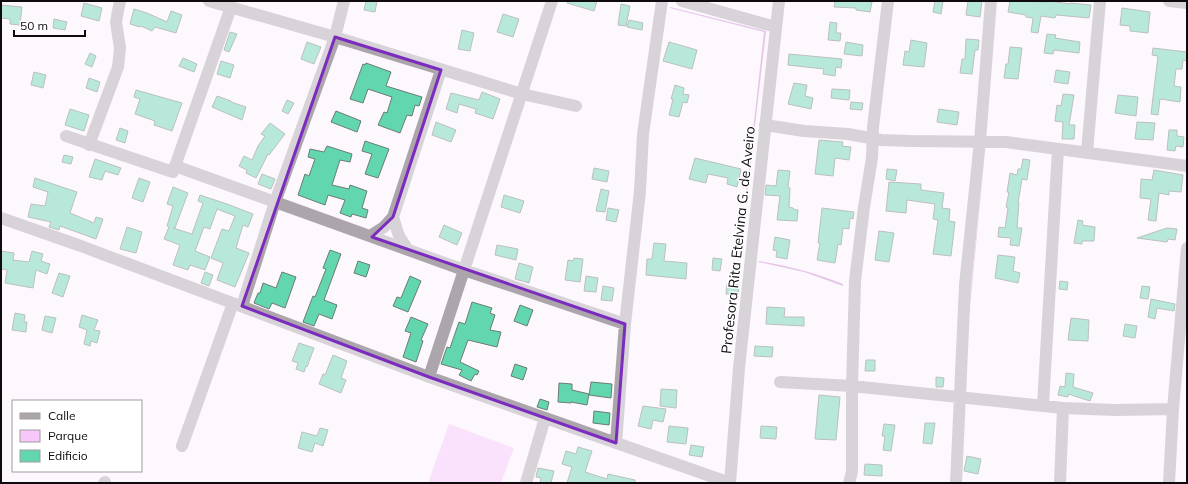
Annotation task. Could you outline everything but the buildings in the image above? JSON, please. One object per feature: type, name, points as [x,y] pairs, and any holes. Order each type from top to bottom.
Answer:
[{"type":"street","points":[[89,145],[118,67],[120,48],[116,22],[120,1]]},
{"type":"street","points":[[210,1],[335,36],[522,94],[576,106]]},
{"type":"street","points":[[182,446],[276,202],[335,36],[344,1]]},
{"type":"street","points":[[429,377],[552,1]]},
{"type":"street","points":[[616,442],[625,324],[640,187],[644,134],[662,1]]},
{"type":"street","points":[[682,1],[776,27]]},
{"type":"street","name":"Profesora Rita Etelvina G. de Aveiro","points":[[730,483],[739,368],[779,1]]},
{"type":"street","points":[[850,483],[852,472],[852,386],[857,262],[870,170],[876,96],[888,1]]},
{"type":"street","points":[[956,483],[965,285],[980,141],[991,1]]},
{"type":"street","points":[[1087,152],[1100,1]]},
{"type":"street","points":[[1169,1],[1187,4]]},
{"type":"street","points":[[66,136],[172,172],[231,7]]},
{"type":"street","points":[[370,236],[384,227],[393,217],[441,70]]},
{"type":"street","points":[[765,125],[804,131],[911,141],[1006,142],[1187,166]]},
{"type":"street","points":[[1043,405],[1058,149]]},
{"type":"street","points":[[175,166],[464,270],[625,324]]},
{"type":"street","points":[[393,217],[399,236],[408,250]]},
{"type":"street","points":[[1,218],[81,246],[429,377],[730,483]]},
{"type":"street","points":[[1170,483],[1173,410],[1187,248]]},
{"type":"street","points":[[780,382],[852,386],[1063,408],[1173,410]]},
{"type":"street","points":[[1060,483],[1063,408]]},
{"type":"street","points":[[526,483],[545,418]]},
{"type":"highlighted area","points":[[335,37],[441,70],[393,217],[372,237],[625,324],[616,443],[429,377],[242,306]]},
{"type":"green space","points":[[449,424],[514,448],[501,483],[428,483]]},
{"type":"shaded area","points":[[670,7],[766,31],[746,203],[764,32]]},
{"type":"shaded area","points":[[986,142],[967,336],[966,394],[1038,399],[964,394],[966,336]]},
{"type":"shaded area","points":[[758,262],[812,273],[843,284],[843,286],[804,272]]}]
